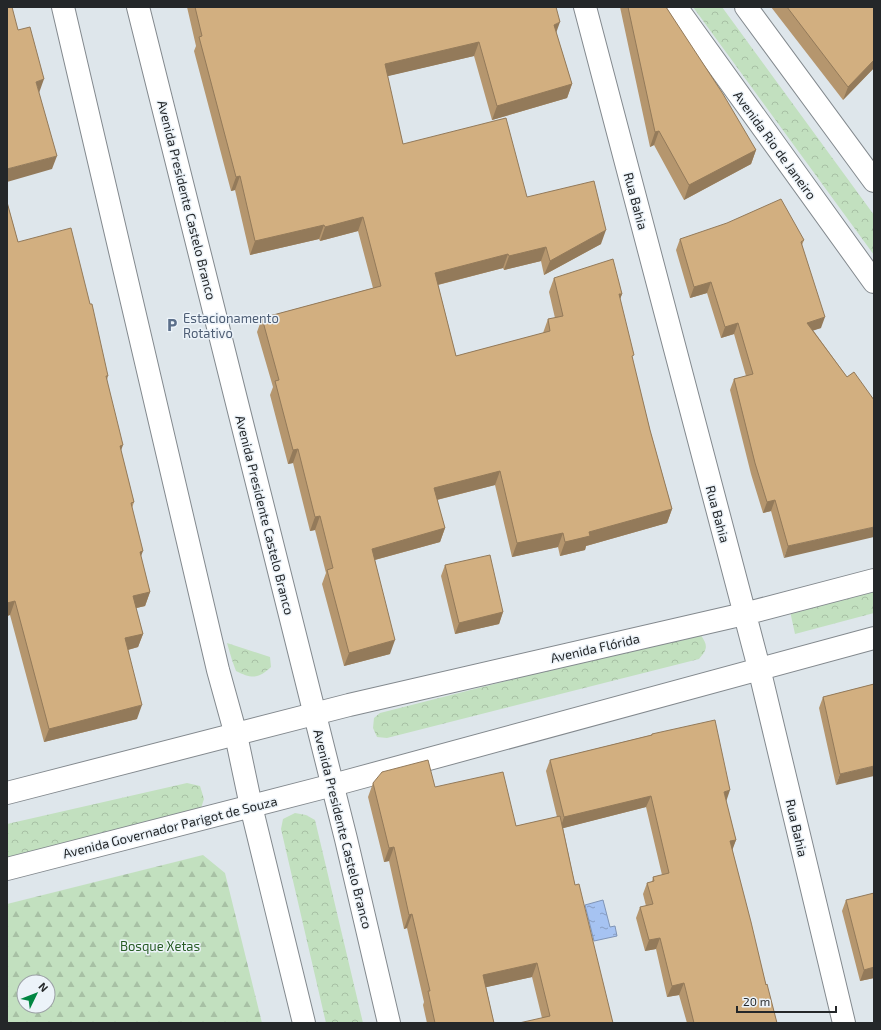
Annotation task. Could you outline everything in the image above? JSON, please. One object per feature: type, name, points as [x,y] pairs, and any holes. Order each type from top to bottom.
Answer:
[{"type":"street","points":[[63,7],[218,670],[236,735],[251,806],[304,1023]]},
{"type":"street","name":"Avenida Presidente Castelo Branco","points":[[138,7],[315,714],[389,1023]]},
{"type":"street","name":"Avenida Rio de Janeiro","points":[[676,7],[874,282]]},
{"type":"street","points":[[746,7],[874,181]]},
{"type":"street","name":"Rua Bahia","points":[[590,11],[759,668],[844,1023]]},
{"type":"street","name":"Avenida Flórida","points":[[315,714],[744,614],[874,580]]},
{"type":"street","points":[[332,785],[874,638]]},
{"type":"street","points":[[7,793],[315,714]]},
{"type":"street","name":"Avenida Governador Parigot de Souza","points":[[7,868],[332,785]]},
{"type":"green space","points":[[693,7],[722,7],[874,215],[874,255]]},
{"type":"green space","points":[[874,590],[874,613],[795,634],[790,611]]},
{"type":"green space","points":[[694,633],[700,634],[706,644],[705,650],[699,659],[387,738],[377,737],[373,728],[374,718],[380,713]]},
{"type":"green space","points":[[227,643],[270,657],[271,667],[258,676],[246,675],[236,671]]},
{"type":"green space","points":[[187,783],[200,786],[204,799],[200,811],[7,862],[7,824]]},
{"type":"green space","points":[[295,813],[306,815],[315,820],[363,1023],[326,1023],[281,829],[283,819]]},
{"type":"green space","name":"Bosque Xetas","points":[[203,855],[225,873],[262,1023],[7,1023],[7,904]]},
{"type":"water","points":[[603,900],[610,927],[615,926],[617,936],[594,941],[585,905]]},
{"type":"building","points":[[7,7],[12,7],[18,30],[30,27],[44,79],[36,82],[57,156],[7,169]]},
{"type":"building","points":[[195,7],[556,7],[560,22],[554,25],[572,84],[497,106],[479,42],[385,64],[403,144],[506,118],[527,197],[594,181],[606,230],[550,261],[546,247],[509,256],[508,254],[435,273],[456,356],[550,331],[548,319],[563,316],[554,278],[613,259],[622,294],[619,294],[634,355],[632,356],[650,430],[672,509],[589,532],[590,536],[565,542],[563,533],[517,543],[500,471],[434,488],[445,528],[372,549],[395,640],[349,653],[327,570],[333,568],[320,516],[315,517],[298,449],[293,450],[275,381],[279,380],[262,318],[381,286],[363,217],[325,227],[324,225],[255,241],[240,176],[236,177],[199,37],[202,36]]},
{"type":"building","points":[[628,7],[666,7],[723,94],[756,150],[689,185],[659,131],[655,132]]},
{"type":"building","points":[[787,7],[874,7],[874,60],[848,87]]},
{"type":"building","points":[[781,199],[804,240],[801,242],[825,317],[807,323],[847,377],[854,372],[874,400],[874,527],[788,546],[775,500],[767,502],[755,463],[734,379],[753,374],[738,323],[725,327],[711,282],[694,287],[680,239],[727,223]]},
{"type":"building","points":[[7,202],[18,242],[71,228],[90,304],[92,304],[108,376],[106,376],[123,445],[120,446],[134,502],[131,503],[143,551],[140,552],[150,592],[133,596],[143,634],[125,638],[142,705],[49,729],[15,601],[7,603]]},
{"type":"building","points":[[490,555],[503,612],[459,623],[445,565]]},
{"type":"building","points":[[874,684],[874,766],[840,774],[823,697]]},
{"type":"building","points":[[715,720],[730,790],[724,792],[736,840],[730,841],[777,1023],[694,1023],[684,983],[672,986],[660,938],[649,940],[640,907],[653,904],[647,883],[654,881],[653,877],[669,873],[651,796],[564,817],[550,760],[652,734]]},
{"type":"building","points":[[428,760],[435,787],[503,772],[516,826],[560,816],[575,885],[579,884],[613,1023],[519,1023],[550,1016],[537,963],[483,975],[494,1023],[435,1023],[428,991],[430,991],[412,914],[409,915],[394,847],[389,848],[373,783],[382,772]]},
{"type":"building","points":[[874,893],[874,967],[864,970],[846,900]]},
{"type":"place","name":"Estacionamento Rotativo","points":[[172,325]]}]
